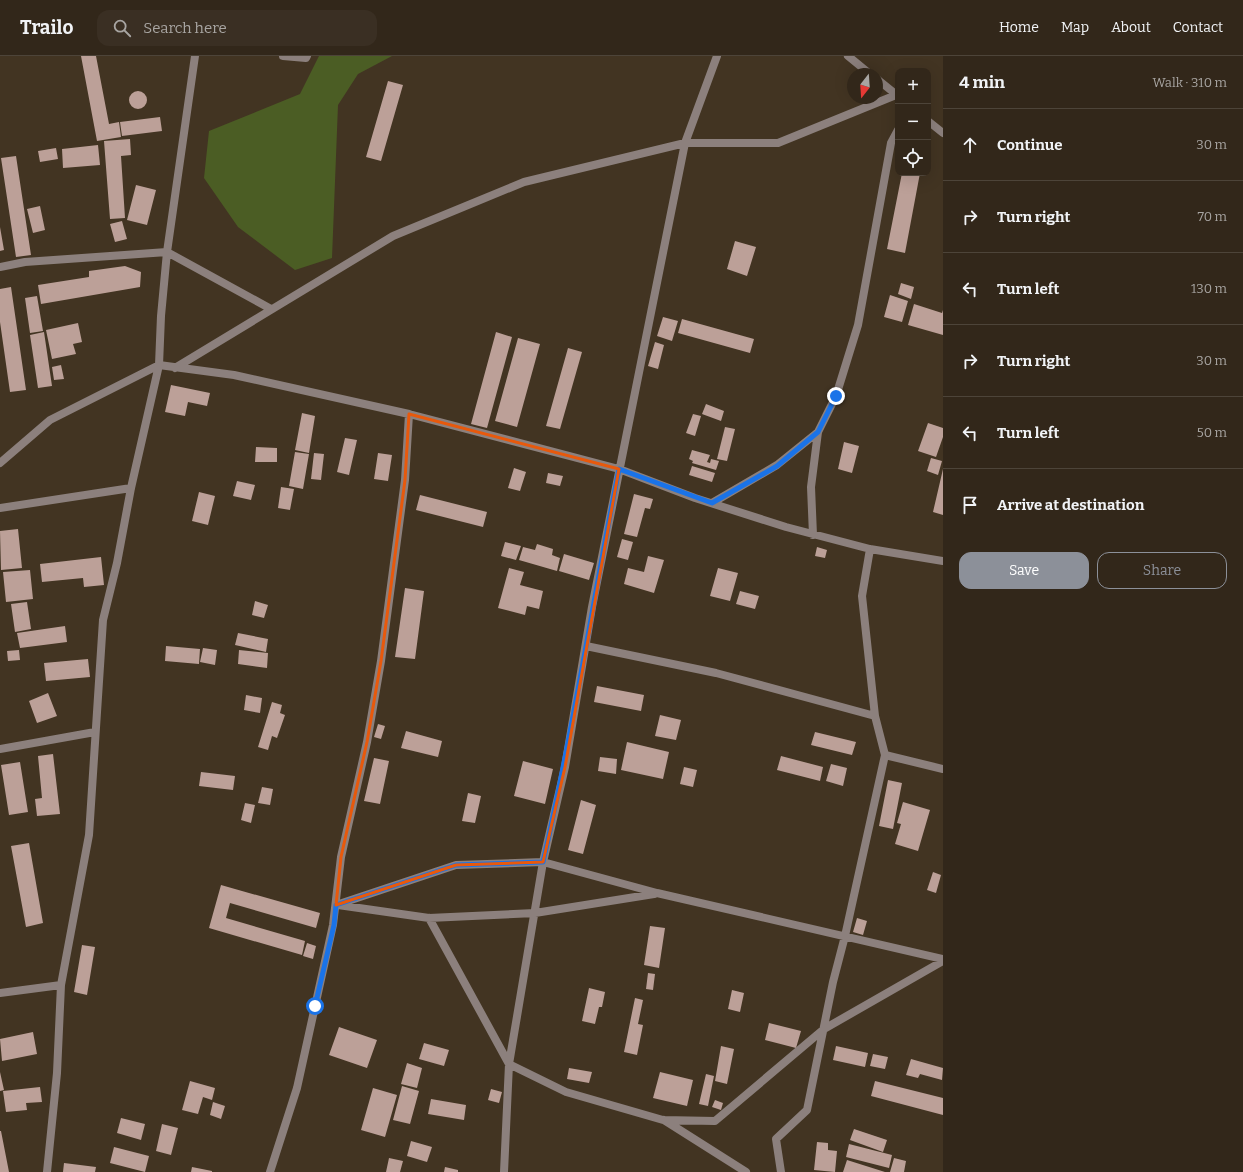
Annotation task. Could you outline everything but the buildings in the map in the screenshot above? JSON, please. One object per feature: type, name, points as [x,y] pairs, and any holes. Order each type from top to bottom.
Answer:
[{"type":"street","points":[[47,1172],[58,1073],[61,985],[89,835],[103,620],[117,563],[131,488],[159,365],[160,316],[167,252],[195,56]]},
{"type":"street","points":[[283,56],[306,58],[307,56]]},
{"type":"street","points":[[504,1172],[508,1064],[543,862],[565,767],[619,469],[685,143],[717,56]]},
{"type":"street","points":[[848,56],[863,68]]},
{"type":"street","points":[[883,85],[895,94]]},
{"type":"street","points":[[175,368],[393,236],[524,182],[685,143],[778,143],[895,97]]},
{"type":"street","points":[[931,123],[943,133]]},
{"type":"street","points":[[813,535],[811,487],[818,432],[836,396],[858,325],[891,143],[895,136]]},
{"type":"street","points":[[0,267],[25,262],[167,252],[271,309]]},
{"type":"street","points":[[0,463],[50,420],[159,365],[234,376],[410,414],[619,469],[712,503],[813,535],[870,549],[943,561]]},
{"type":"street","points":[[270,1172],[297,1088],[334,925],[341,857],[367,742],[381,661],[406,480],[410,414]]},
{"type":"street","points":[[712,503],[777,466],[818,432]]},
{"type":"street","points":[[0,508],[131,488]]},
{"type":"street","points":[[781,1172],[776,1139],[807,1110],[833,982],[846,936],[885,756],[875,716],[862,596],[870,549]]},
{"type":"street","points":[[586,646],[716,673],[875,716]]},
{"type":"street","points":[[0,749],[95,732]]},
{"type":"street","points":[[885,756],[943,768]]},
{"type":"street","points":[[336,905],[456,865],[543,862],[657,893],[846,936],[943,960]]},
{"type":"street","points":[[336,905],[429,918],[535,913],[657,893]]},
{"type":"street","points":[[429,918],[508,1064],[566,1092],[663,1120],[715,1121],[824,1029],[943,960]]},
{"type":"street","points":[[0,993],[61,985]]},
{"type":"street","points":[[663,1120],[746,1172]]},
{"type":"highlighted area","points":[[409,414],[619,469],[565,767],[543,862],[456,865],[336,905],[341,857],[367,742],[381,661],[405,480]]},
{"type":"green space","points":[[319,56],[392,56],[358,74],[338,105],[332,258],[295,270],[238,227],[204,178],[209,131],[300,94]]},
{"type":"route","points":[[315,1006],[334,925],[336,905],[456,865],[543,862],[565,767],[592,608],[619,469],[712,503],[777,466],[818,432],[836,396]]}]
